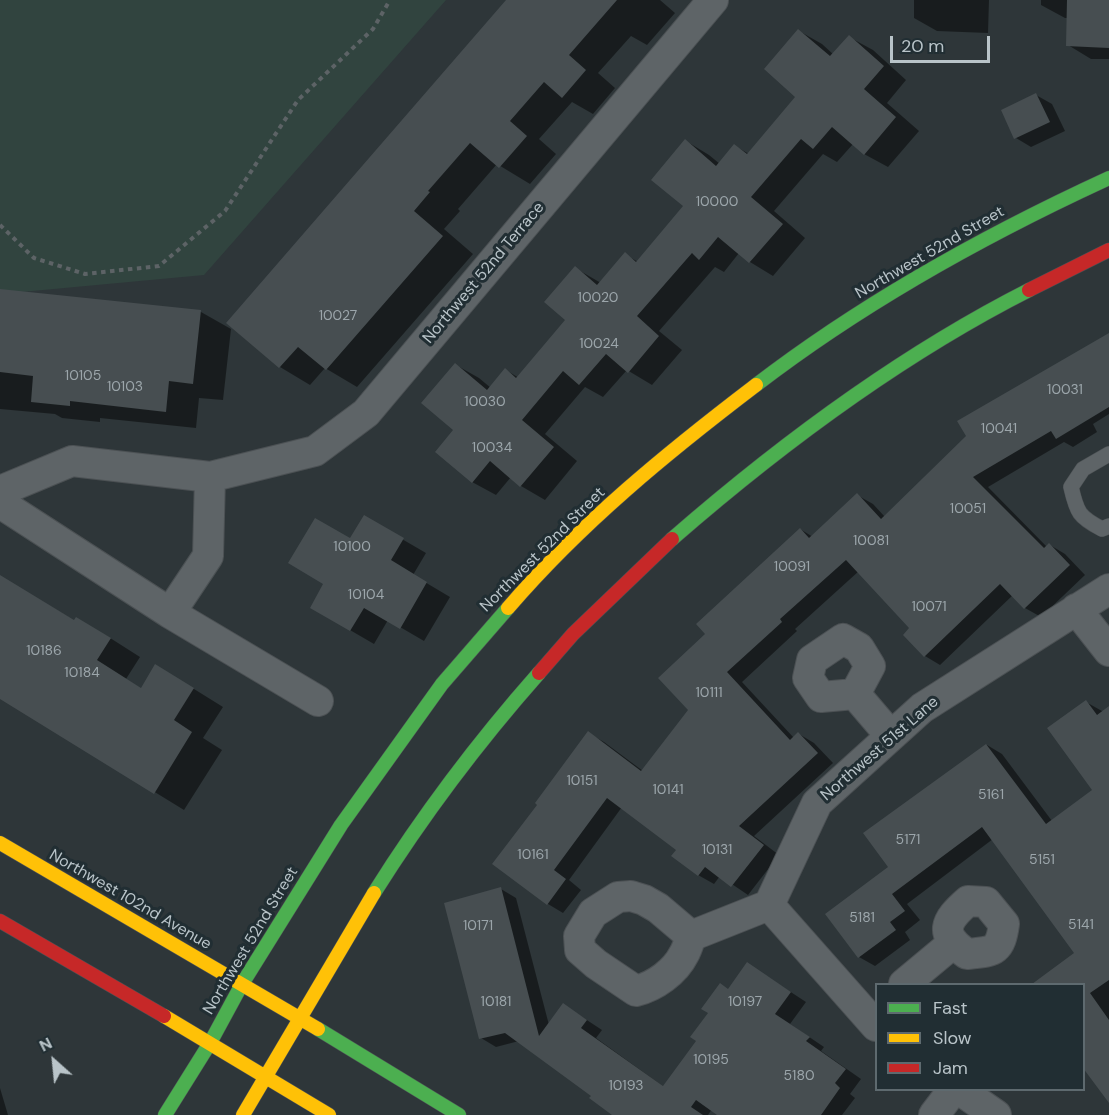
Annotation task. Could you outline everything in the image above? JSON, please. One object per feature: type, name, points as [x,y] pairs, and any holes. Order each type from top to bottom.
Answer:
[{"type":"street","name":"Northwest 52nd Terrace","points":[[0,491],[72,461],[210,477],[315,451],[366,413],[712,0]]},
{"type":"street","name":"Northwest 52nd Street","points":[[165,1115],[210,1043],[242,984],[341,825],[442,684],[530,583],[639,477],[762,380],[853,316],[991,235],[1108,181]]},
{"type":"street","points":[[243,1115],[390,869],[434,804],[526,688],[623,585],[689,523],[754,468],[814,422],[942,338],[1064,271],[1109,250]]},
{"type":"street","points":[[170,612],[208,556],[210,477]]},
{"type":"street","points":[[0,503],[170,612],[318,701]]},
{"type":"street","name":"Northwest 51st Lane","points":[[769,905],[817,803],[890,735],[922,708],[1109,589]]},
{"type":"street","points":[[1076,609],[1109,651]]},
{"type":"street","points":[[855,694],[890,735]]},
{"type":"street","name":"Northwest 102nd Avenue","points":[[0,843],[300,1018],[459,1115]]},
{"type":"street","points":[[691,936],[769,905],[874,1017]]},
{"type":"street","points":[[0,921],[329,1115]]},
{"type":"street","points":[[905,983],[952,944]]},
{"type":"street","points":[[934,1115],[952,1091]]},
{"type":"street","points":[[963,1091],[996,1115]]},
{"type":"lane","points":[[1109,454],[1083,469],[1071,487],[1075,506],[1084,519],[1102,529],[1109,526]]},
{"type":"path","points":[[0,225],[34,258],[85,274],[159,266],[225,212],[298,100],[373,29],[390,0]]},
{"type":"green space","points":[[0,0],[446,0],[204,275],[0,294]]},
{"type":"building","points":[[506,0],[617,0],[569,55],[586,70],[562,98],[544,82],[510,121],[527,136],[499,168],[470,143],[428,191],[430,192],[414,211],[443,236],[326,370],[298,347],[279,368],[226,323]]},
{"type":"building","points":[[1067,0],[1109,0],[1109,48],[1066,46]]},
{"type":"building","points":[[798,29],[830,56],[849,35],[884,66],[864,89],[896,117],[864,155],[832,127],[813,149],[801,139],[751,197],[783,224],[749,263],[718,237],[699,260],[692,253],[637,316],[659,336],[628,373],[606,354],[579,385],[563,371],[522,420],[554,447],[520,487],[490,461],[472,483],[435,452],[453,430],[421,403],[455,363],[487,390],[505,368],[516,378],[565,320],[544,302],[575,266],[597,285],[625,252],[636,262],[683,206],[651,180],[685,139],[716,166],[734,144],[747,154],[795,97],[764,69]]},
{"type":"building","points":[[1036,93],[1050,122],[1014,139],[1001,110]]},
{"type":"building","points":[[0,289],[201,310],[193,384],[169,381],[166,412],[70,401],[70,406],[31,402],[33,376],[0,372]]},
{"type":"building","points":[[1109,333],[1109,407],[1056,439],[1051,431],[973,477],[1044,548],[1049,543],[1070,565],[1024,609],[1000,584],[924,657],[903,635],[909,628],[846,560],[780,619],[782,622],[727,672],[790,740],[798,732],[818,753],[739,826],[764,845],[731,887],[705,867],[698,876],[671,856],[676,850],[607,798],[554,870],[566,879],[547,905],[492,864],[537,805],[535,803],[588,731],[641,771],[688,710],[658,678],[705,634],[696,624],[800,528],[809,538],[857,493],[881,519],[966,436],[957,421]]},
{"type":"building","points":[[364,515],[404,538],[391,560],[427,582],[400,629],[364,608],[350,631],[310,608],[323,584],[288,563],[315,518],[350,538]]},
{"type":"building","points":[[0,575],[74,620],[76,617],[111,638],[97,660],[141,688],[155,664],[194,688],[174,720],[192,732],[154,794],[0,699]]},
{"type":"building","points":[[1086,700],[1097,715],[1109,706],[1109,980],[1090,993],[1109,1020],[1109,1103],[1085,1071],[1085,983],[1033,983],[1074,953],[982,827],[892,894],[905,911],[890,922],[896,930],[858,958],[825,914],[888,867],[863,833],[986,744],[1046,824],[1092,790],[1047,728]]},
{"type":"building","points":[[501,887],[539,1036],[563,1003],[587,1020],[581,1028],[663,1086],[696,1041],[690,1037],[708,1013],[701,1009],[720,983],[728,989],[747,962],[791,992],[775,1014],[810,1037],[806,1041],[846,1069],[835,1083],[840,1088],[821,1115],[717,1115],[696,1100],[691,1107],[703,1115],[612,1115],[589,1098],[591,1096],[505,1033],[479,1039],[444,903]]},
{"type":"traffic: fast","points":[[756,385],[839,326],[926,272],[1017,223],[1109,178]]},
{"type":"traffic: fast","points":[[672,539],[755,469],[843,404],[934,343],[1029,290]]},
{"type":"traffic: fast","points":[[165,1115],[210,1043],[242,984],[341,825],[442,684],[508,608]]},
{"type":"traffic: fast","points":[[374,893],[452,780],[539,673]]},
{"type":"traffic: fast","points":[[318,1029],[459,1115]]},
{"type":"traffic: slow","points":[[508,608],[565,547],[626,490],[756,385]]},
{"type":"traffic: slow","points":[[0,843],[318,1029]]},
{"type":"traffic: slow","points":[[243,1115],[374,893]]},
{"type":"traffic: slow","points":[[164,1016],[329,1115]]},
{"type":"traffic: jam","points":[[1029,290],[1109,250]]},
{"type":"traffic: jam","points":[[539,673],[573,634],[672,539]]},
{"type":"traffic: jam","points":[[0,921],[164,1016]]}]
